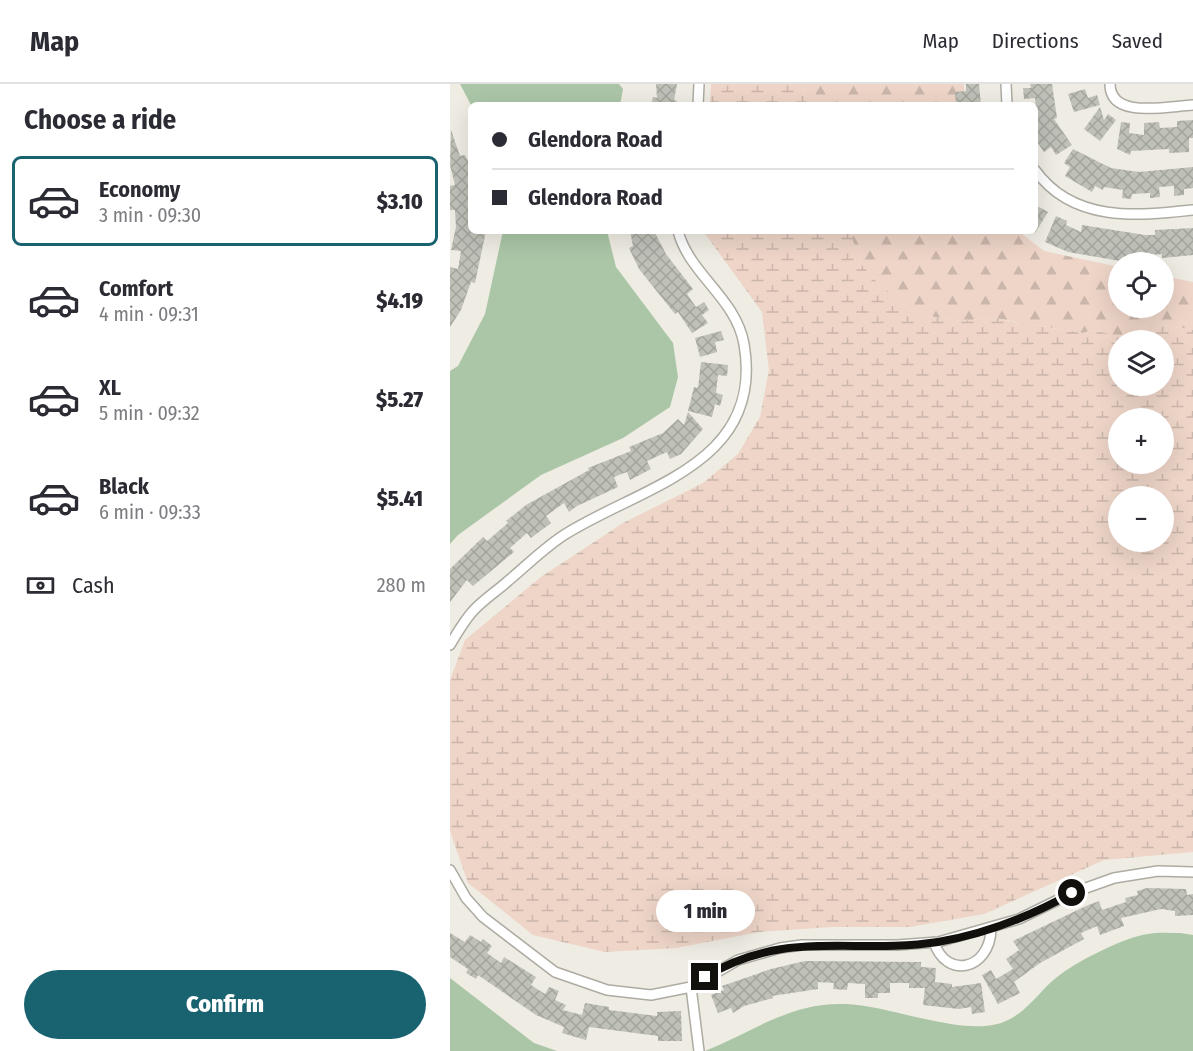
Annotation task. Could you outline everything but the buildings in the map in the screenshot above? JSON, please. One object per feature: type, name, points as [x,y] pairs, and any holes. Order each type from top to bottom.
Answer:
[{"type":"street","points":[[698,102],[699,84]]},
{"type":"street","points":[[1006,84],[1007,102]]},
{"type":"street","points":[[1110,84],[1114,100],[1126,108],[1193,105]]},
{"type":"street","points":[[1038,173],[1063,195],[1103,213],[1137,216],[1193,210]]},
{"type":"street","points":[[450,645],[473,611],[544,550],[564,535],[684,474],[713,451],[723,438],[741,401],[745,362],[743,343],[728,306],[691,260],[679,234]]},
{"type":"street","points":[[450,870],[466,898],[483,917],[555,972],[576,981],[627,994],[651,995],[692,987],[738,960],[780,948],[824,944],[866,946],[934,942],[991,928],[1113,878],[1158,871],[1193,872]]},
{"type":"street","points":[[934,942],[940,956],[946,961],[967,965],[979,959],[988,949],[991,928]]},
{"type":"street","points":[[692,987],[699,1051]]},
{"type":"green space","points":[[711,84],[803,84],[806,102],[710,102]]},
{"type":"green space","points":[[803,84],[964,84],[964,102],[806,102]]},
{"type":"green space","points":[[705,234],[850,234],[862,265],[876,281],[915,314],[961,321],[993,318],[1083,333],[1093,330],[1108,334],[1108,396],[1174,396],[1174,330],[1143,330],[1156,324],[1193,330],[1193,852],[1104,860],[984,914],[910,927],[831,927],[759,932],[676,948],[605,952],[533,935],[468,883],[450,831],[450,680],[465,640],[541,577],[623,523],[703,483],[738,454],[760,417],[769,370],[762,312]]},
{"type":"green space","points":[[850,234],[1022,234],[1044,251],[1108,265],[1108,318],[1174,318],[1174,278],[1193,282],[1193,330],[1156,324],[1143,330],[1108,330],[1108,334],[1093,330],[1083,333],[994,318],[961,321],[915,314],[876,281],[862,265]]},
{"type":"shaded area","points":[[460,84],[619,84],[623,89],[621,102],[469,102]]},
{"type":"shaded area","points":[[502,234],[608,234],[616,267],[673,343],[678,377],[670,407],[623,438],[541,475],[458,535],[450,544],[450,371],[458,366],[485,314]]},
{"type":"shaded area","points":[[1180,933],[1193,935],[1193,1051],[705,1051],[789,1013],[825,1005],[863,1006],[950,1024],[990,1025],[1014,1017],[1061,974],[1103,950],[1138,936]]},
{"type":"shaded area","points":[[450,978],[534,1043],[557,1051],[450,1051]]},
{"type":"route","points":[[705,977],[738,960],[780,948],[824,944],[897,945],[938,942],[973,934],[1019,919],[1072,893]]}]
